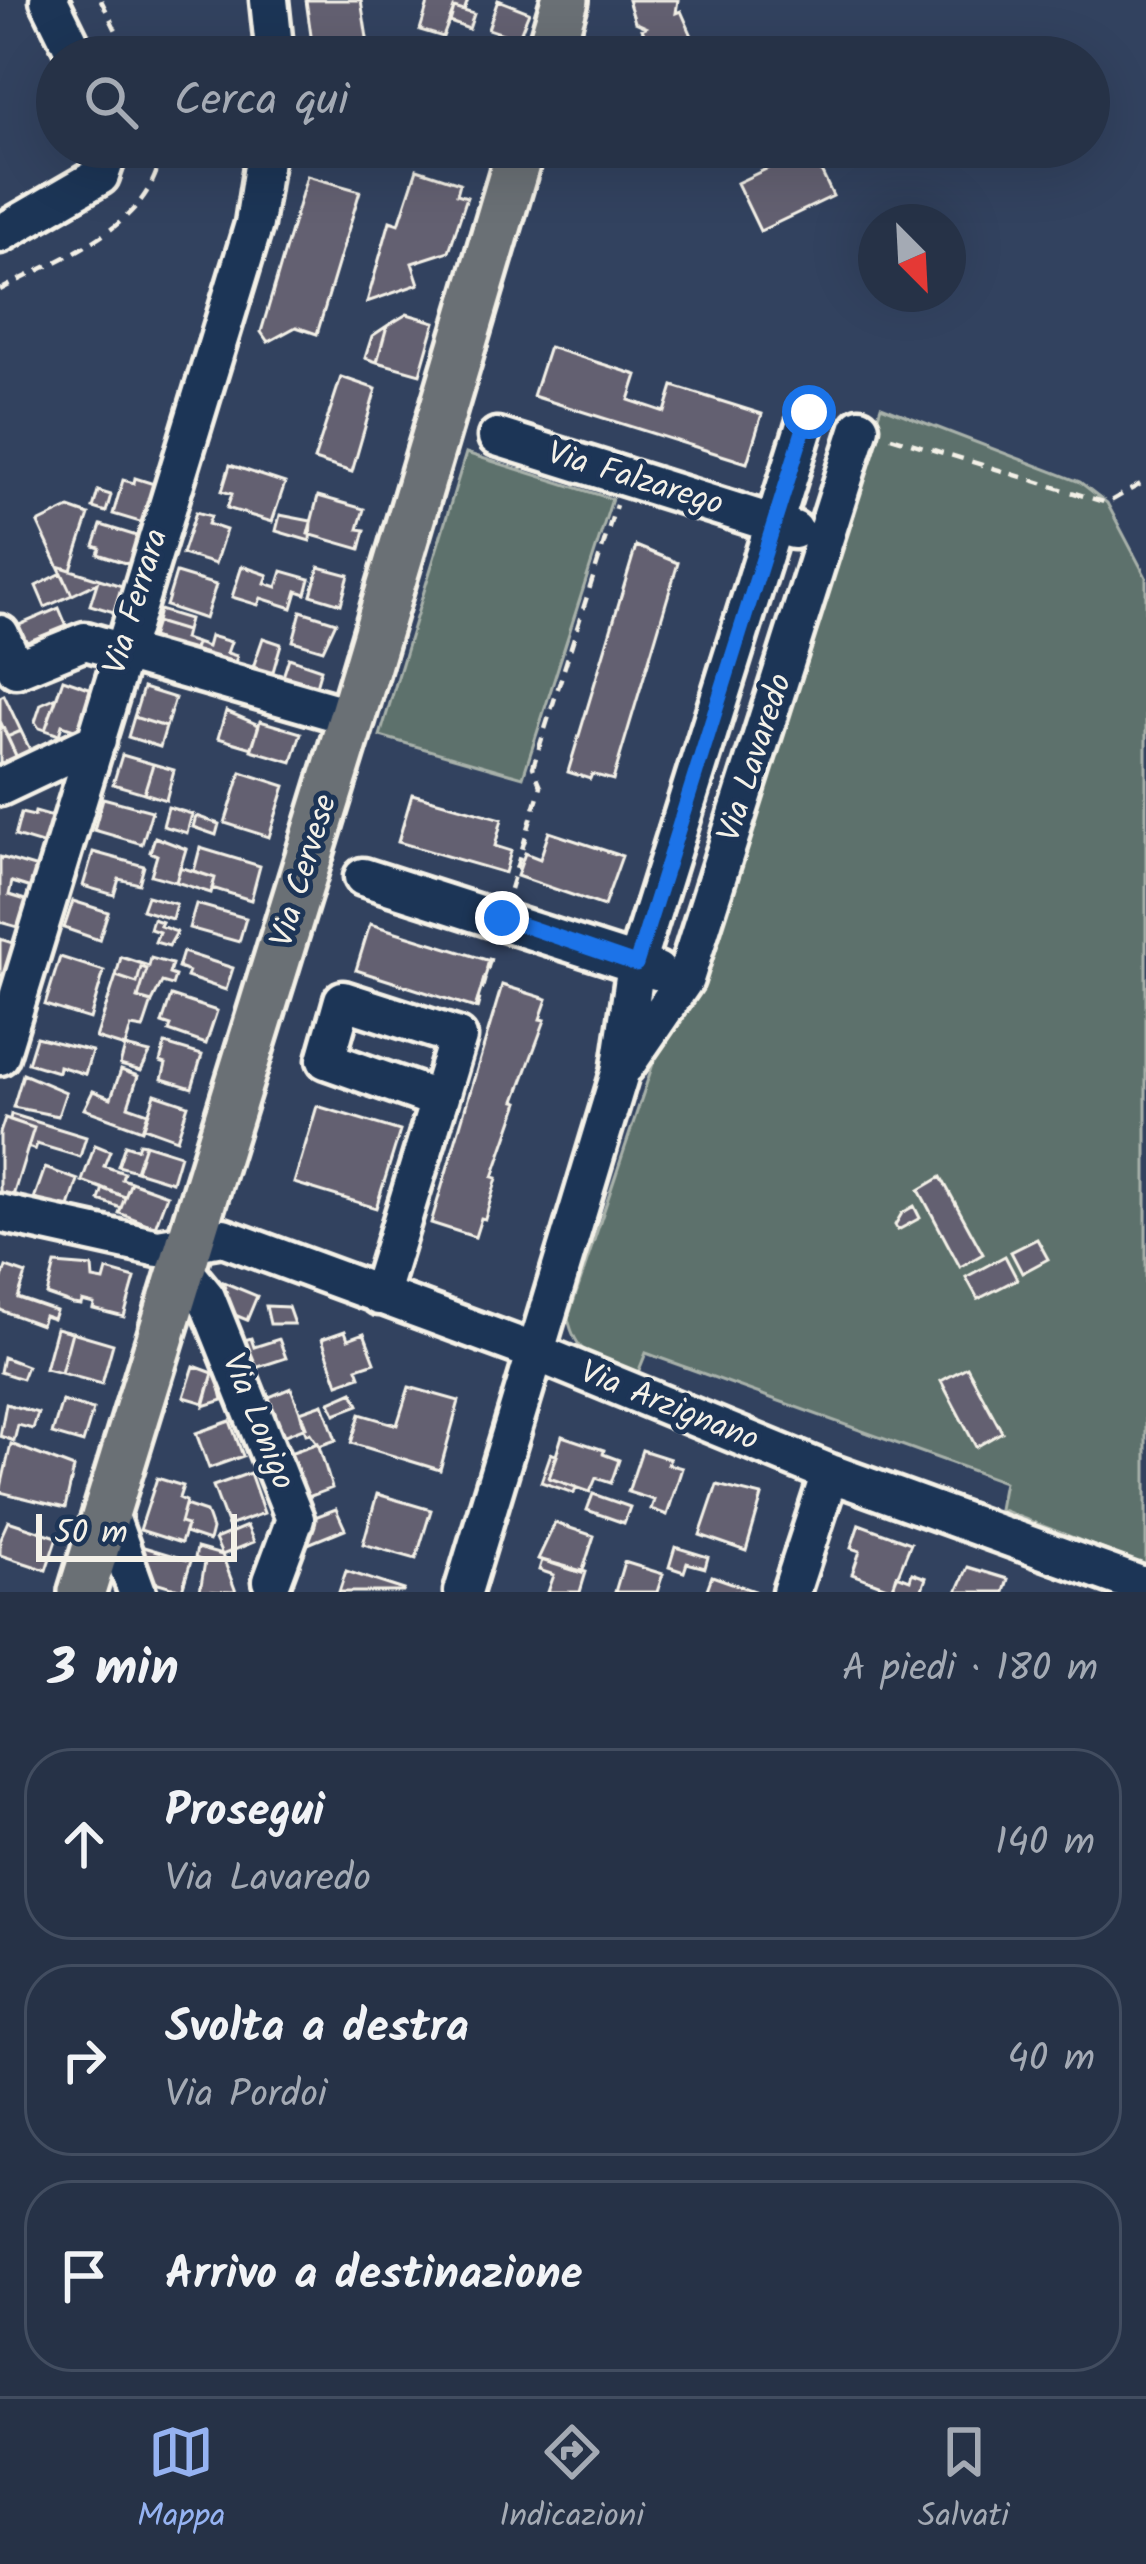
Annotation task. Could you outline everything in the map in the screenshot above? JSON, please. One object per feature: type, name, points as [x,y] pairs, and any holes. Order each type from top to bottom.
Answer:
[{"type":"main road","points":[[554,36],[565,0]]},
{"type":"main road","name":"Via Cervese","points":[[82,1592],[352,717],[515,168]]},
{"type":"street","points":[[50,0],[67,36]]},
{"type":"street","points":[[269,0],[273,36]]},
{"type":"street","points":[[0,234],[100,176],[103,168]]},
{"type":"street","name":"Via Ferrara","points":[[0,1056],[254,224],[263,168]]},
{"type":"street","name":"Via Lavaredo","points":[[463,1592],[620,1072],[636,964],[809,412]]},
{"type":"street","name":"Via Lavaredo","points":[[620,1072],[685,979],[860,427]]},
{"type":"street","name":"Via Falzarego","points":[[497,437],[826,540]]},
{"type":"street","points":[[0,634],[16,669],[85,641],[352,717]]},
{"type":"street","points":[[0,787],[97,741]]},
{"type":"street","points":[[363,877],[685,979]]},
{"type":"street","points":[[379,1296],[439,1100],[458,1037],[343,1000],[326,1060],[439,1100]]},
{"type":"street","name":"Via Arzignano","points":[[0,1213],[188,1256],[223,1238],[535,1352],[830,1473],[1146,1587]]},
{"type":"street","name":"Via Lonigo","points":[[188,1256],[295,1519],[272,1581]]},
{"type":"street","points":[[790,1592],[830,1473]]},
{"type":"street","points":[[108,1511],[137,1592]]},
{"type":"path","points":[[101,0],[119,36]]},
{"type":"path","points":[[0,290],[136,212],[151,188],[156,168]]},
{"type":"path","points":[[860,427],[1107,503],[1146,481]]},
{"type":"path","points":[[458,1037],[471,1029],[541,786],[533,767],[625,477]]},
{"type":"green space","points":[[881,406],[1080,482],[1107,503],[1146,577],[1146,1566],[999,1509],[1004,1482],[646,1353],[637,1375],[602,1362],[584,1351],[568,1318],[662,1037],[691,1003]]},
{"type":"green space","points":[[466,453],[612,499],[523,777],[380,736]]},
{"type":"building","points":[[306,0],[361,0],[367,36],[311,36]]},
{"type":"building","points":[[429,0],[468,0],[464,11],[454,8],[443,36],[420,30]]},
{"type":"building","points":[[498,0],[529,12],[519,36],[488,29]]},
{"type":"building","points":[[628,0],[678,0],[676,13],[681,11],[692,36],[645,36],[642,29],[646,27],[635,22]]},
{"type":"building","points":[[454,8],[474,14],[469,29],[450,22]]},
{"type":"building","points":[[768,168],[820,168],[833,196],[760,231],[737,183]]},
{"type":"building","points":[[417,169],[460,183],[457,194],[467,197],[449,251],[412,263],[419,284],[367,302],[390,221],[399,224]]},
{"type":"building","points":[[307,176],[360,191],[317,334],[296,327],[268,342],[261,332]]},
{"type":"building","points":[[407,314],[435,322],[420,374],[377,362],[387,326]]},
{"type":"building","points":[[387,326],[377,362],[365,358],[372,336]]},
{"type":"building","points":[[549,347],[637,375],[629,400],[665,412],[673,386],[762,414],[747,463],[533,396]]},
{"type":"building","points":[[341,377],[376,389],[352,472],[314,460]]},
{"type":"building","points":[[230,465],[285,483],[272,522],[227,508],[232,494],[222,491]]},
{"type":"building","points":[[135,478],[154,484],[143,523],[113,514],[123,480],[134,483]]},
{"type":"building","points":[[98,491],[111,495],[106,512],[93,508]]},
{"type":"building","points":[[318,496],[364,509],[358,529],[365,530],[360,549],[308,534]]},
{"type":"building","points":[[69,508],[89,515],[71,570],[58,566],[38,523]]},
{"type":"building","points":[[196,512],[211,516],[208,524],[226,530],[215,564],[182,554]]},
{"type":"building","points":[[280,515],[311,521],[310,541],[276,531]]},
{"type":"building","points":[[101,525],[140,537],[131,565],[98,554],[100,548],[94,546]]},
{"type":"building","points":[[636,546],[678,563],[613,780],[592,774],[590,779],[568,772]]},
{"type":"building","points":[[58,566],[125,587],[117,613],[90,605],[97,583],[72,595]]},
{"type":"building","points":[[242,566],[268,575],[265,583],[277,587],[282,571],[310,579],[306,594],[297,591],[292,608],[261,598],[258,605],[232,597]]},
{"type":"building","points":[[319,567],[349,575],[341,604],[311,595]]},
{"type":"building","points":[[62,573],[72,595],[45,607],[36,586]]},
{"type":"building","points":[[176,573],[216,585],[205,619],[166,606]]},
{"type":"building","points":[[59,608],[70,634],[23,654],[12,628]]},
{"type":"building","points":[[159,610],[189,619],[186,631],[156,622]]},
{"type":"building","points":[[301,611],[336,622],[323,650],[293,641]]},
{"type":"building","points":[[156,622],[186,631],[184,639],[196,643],[190,663],[147,650]]},
{"type":"building","points":[[210,636],[231,642],[227,653],[237,656],[231,676],[190,663],[196,643],[207,647]]},
{"type":"building","points":[[263,638],[281,644],[270,682],[250,676]]},
{"type":"building","points":[[289,658],[321,669],[312,700],[279,689]]},
{"type":"building","points":[[63,679],[95,690],[80,731],[62,725],[59,735],[45,730]]},
{"type":"building","points":[[143,688],[175,698],[166,727],[134,717]]},
{"type":"building","points":[[4,695],[21,731],[7,737],[0,721],[0,697]]},
{"type":"building","points":[[57,697],[45,730],[39,728],[35,722],[41,704]]},
{"type":"building","points":[[226,711],[259,725],[252,748],[218,738]]},
{"type":"building","points":[[134,717],[166,727],[160,747],[128,737]]},
{"type":"building","points":[[260,721],[301,733],[292,762],[251,750]]},
{"type":"building","points":[[0,724],[20,764],[0,774]]},
{"type":"building","points":[[21,731],[34,758],[20,764],[7,737]]},
{"type":"building","points":[[122,755],[153,764],[144,793],[113,784]]},
{"type":"building","points":[[153,764],[174,770],[166,800],[144,793]]},
{"type":"building","points":[[241,772],[285,786],[269,837],[225,823]]},
{"type":"building","points":[[412,794],[502,819],[495,846],[511,851],[505,873],[398,842]]},
{"type":"building","points":[[103,798],[152,811],[142,844],[94,830]]},
{"type":"building","points":[[168,807],[192,814],[187,833],[163,826]]},
{"type":"building","points":[[35,812],[53,817],[45,845],[15,836],[21,813],[34,816]]},
{"type":"building","points":[[196,816],[219,824],[216,835],[193,827]]},
{"type":"building","points":[[549,832],[622,856],[604,906],[517,876],[525,853],[540,859]]},
{"type":"building","points":[[155,837],[186,849],[176,882],[151,875],[157,855],[150,852]]},
{"type":"building","points":[[200,848],[260,866],[251,900],[212,888],[215,878],[194,871]]},
{"type":"building","points":[[93,852],[144,866],[139,884],[119,879],[114,895],[83,886]]},
{"type":"building","points":[[0,857],[38,868],[31,888],[12,882],[9,895],[29,901],[21,928],[0,922]]},
{"type":"building","points":[[180,867],[215,878],[211,893],[176,882]]},
{"type":"building","points":[[147,896],[176,904],[172,919],[142,910]]},
{"type":"building","points":[[73,901],[108,912],[99,940],[64,928]]},
{"type":"building","points":[[196,904],[246,918],[239,942],[189,928]]},
{"type":"building","points":[[153,919],[177,932],[169,946],[155,942],[159,932],[150,929]]},
{"type":"building","points":[[370,924],[490,961],[475,1008],[356,970]]},
{"type":"building","points":[[0,939],[16,944],[6,977],[0,975]]},
{"type":"building","points":[[183,952],[233,968],[226,990],[187,977],[189,972],[178,968]]},
{"type":"building","points":[[60,957],[104,971],[90,1019],[45,1005]]},
{"type":"building","points":[[121,957],[149,966],[151,958],[172,964],[172,985],[162,982],[152,1002],[138,998],[147,969],[141,967],[137,983],[116,976]]},
{"type":"building","points":[[141,967],[147,969],[138,998],[152,1002],[143,1029],[131,1027],[125,1047],[96,1038],[116,976],[137,983]]},
{"type":"building","points":[[502,985],[547,999],[540,1019],[545,1020],[515,1101],[519,1102],[493,1177],[497,1178],[485,1219],[481,1218],[475,1237],[431,1223]]},
{"type":"building","points":[[171,996],[217,1011],[206,1044],[169,1031],[171,1026],[162,1023]]},
{"type":"building","points":[[36,1037],[92,1051],[85,1074],[28,1063]]},
{"type":"building","points":[[165,1044],[202,1055],[192,1088],[162,1079]]},
{"type":"building","points":[[125,1047],[150,1053],[141,1071],[120,1065]]},
{"type":"building","points":[[121,1070],[138,1076],[128,1106],[148,1113],[142,1130],[84,1109],[93,1091],[111,1098]]},
{"type":"building","points":[[23,1074],[66,1092],[58,1116],[13,1107]]},
{"type":"building","points":[[155,1094],[188,1105],[177,1139],[144,1127]]},
{"type":"building","points":[[317,1106],[400,1131],[376,1208],[294,1183]]},
{"type":"building","points":[[11,1114],[86,1137],[80,1157],[37,1144],[35,1150],[28,1147],[34,1128],[10,1120]]},
{"type":"building","points":[[5,1118],[34,1128],[10,1206],[0,1203],[0,1133]]},
{"type":"building","points":[[139,1143],[145,1144],[136,1171],[118,1166],[125,1145],[137,1149]]},
{"type":"building","points":[[145,1144],[180,1155],[172,1182],[136,1171]]},
{"type":"building","points":[[95,1145],[110,1151],[104,1166],[124,1173],[122,1179],[131,1182],[125,1197],[82,1181]]},
{"type":"building","points":[[45,1168],[78,1180],[64,1222],[30,1210]]},
{"type":"building","points":[[941,1177],[983,1254],[960,1267],[919,1190]]},
{"type":"building","points":[[131,1182],[167,1195],[155,1227],[119,1213]]},
{"type":"building","points":[[103,1188],[125,1197],[121,1208],[99,1200]]},
{"type":"building","points":[[914,1206],[920,1218],[898,1230],[895,1225],[902,1213]]},
{"type":"building","points":[[1037,1239],[1048,1259],[1022,1273],[1011,1252]]},
{"type":"building","points":[[1005,1256],[1017,1279],[978,1299],[966,1277]]},
{"type":"building","points":[[55,1264],[92,1267],[93,1279],[104,1281],[107,1270],[135,1278],[124,1317],[93,1309],[94,1304],[73,1304],[47,1295]]},
{"type":"building","points":[[6,1267],[26,1274],[18,1298],[56,1311],[53,1319],[44,1316],[41,1325],[0,1310]]},
{"type":"building","points":[[223,1282],[257,1296],[247,1320],[213,1306]]},
{"type":"building","points":[[266,1306],[288,1307],[294,1324],[270,1324]]},
{"type":"building","points":[[56,1328],[72,1332],[61,1373],[45,1369]]},
{"type":"building","points":[[345,1331],[348,1339],[364,1333],[375,1362],[357,1368],[360,1376],[338,1384],[322,1339]]},
{"type":"building","points":[[72,1332],[113,1344],[102,1384],[61,1373]]},
{"type":"building","points":[[251,1338],[254,1347],[279,1339],[286,1358],[240,1373],[231,1344]]},
{"type":"building","points":[[3,1357],[27,1366],[22,1379],[0,1372]]},
{"type":"building","points":[[194,1366],[213,1373],[204,1403],[184,1397]]},
{"type":"building","points":[[967,1367],[1002,1432],[976,1447],[941,1381]]},
{"type":"building","points":[[213,1373],[223,1400],[204,1406]]},
{"type":"building","points":[[409,1387],[459,1401],[440,1470],[351,1443],[360,1414],[397,1425]]},
{"type":"building","points":[[291,1388],[306,1427],[272,1440],[257,1402]]},
{"type":"building","points":[[353,1392],[359,1405],[335,1414],[330,1402]]},
{"type":"building","points":[[62,1401],[93,1410],[83,1443],[52,1434]]},
{"type":"building","points":[[6,1404],[38,1413],[33,1429],[18,1425],[14,1441],[0,1436]]},
{"type":"building","points":[[323,1404],[336,1440],[319,1446],[306,1434],[300,1412]]},
{"type":"building","points":[[230,1421],[243,1456],[209,1468],[196,1433]]},
{"type":"building","points":[[562,1436],[619,1460],[611,1483],[596,1478],[590,1492],[549,1478]]},
{"type":"building","points":[[318,1443],[332,1488],[303,1499],[284,1455]]},
{"type":"building","points":[[11,1444],[74,1468],[65,1508],[0,1492]]},
{"type":"building","points":[[642,1450],[682,1468],[667,1515],[651,1509],[654,1500],[628,1492]]},
{"type":"building","points":[[551,1453],[557,1456],[549,1478],[576,1487],[574,1493],[541,1482]]},
{"type":"building","points":[[250,1473],[264,1513],[228,1526],[213,1486]]},
{"type":"building","points":[[157,1478],[183,1486],[179,1498],[186,1501],[180,1523],[187,1525],[181,1543],[140,1530]]},
{"type":"building","points":[[717,1485],[762,1496],[746,1551],[700,1535]]},
{"type":"building","points":[[377,1494],[431,1510],[416,1559],[363,1544]]},
{"type":"building","points":[[593,1494],[630,1507],[624,1523],[587,1510]]},
{"type":"building","points":[[185,1505],[206,1512],[212,1529],[209,1541],[185,1533],[187,1525],[180,1523]]},
{"type":"building","points":[[336,1509],[345,1529],[308,1544],[299,1523]]},
{"type":"building","points":[[8,1521],[57,1537],[46,1570],[0,1555],[0,1539]]},
{"type":"building","points":[[555,1523],[594,1536],[582,1573],[538,1559]]},
{"type":"building","points":[[859,1524],[911,1543],[892,1589],[852,1574],[860,1551],[851,1548]]},
{"type":"building","points":[[247,1526],[254,1542],[222,1555],[215,1539]]},
{"type":"building","points":[[137,1545],[191,1561],[182,1590],[138,1577]]},
{"type":"building","points":[[675,1547],[708,1557],[705,1568],[687,1563],[684,1572],[669,1567]]},
{"type":"building","points":[[197,1548],[222,1555],[236,1592],[200,1591],[205,1562],[195,1558]]},
{"type":"building","points":[[542,1560],[586,1572],[580,1592],[548,1592],[554,1575],[539,1570]]},
{"type":"building","points":[[624,1562],[663,1574],[657,1592],[615,1592]]},
{"type":"building","points":[[968,1567],[1008,1579],[1004,1592],[957,1592]]},
{"type":"building","points":[[346,1571],[404,1590],[339,1592]]},
{"type":"building","points":[[912,1573],[926,1578],[921,1592],[892,1592],[897,1575],[910,1580]]},
{"type":"building","points":[[712,1576],[755,1591],[755,1592],[706,1592]]},
{"type":"route","points":[[502,918],[636,964],[809,412]]}]
